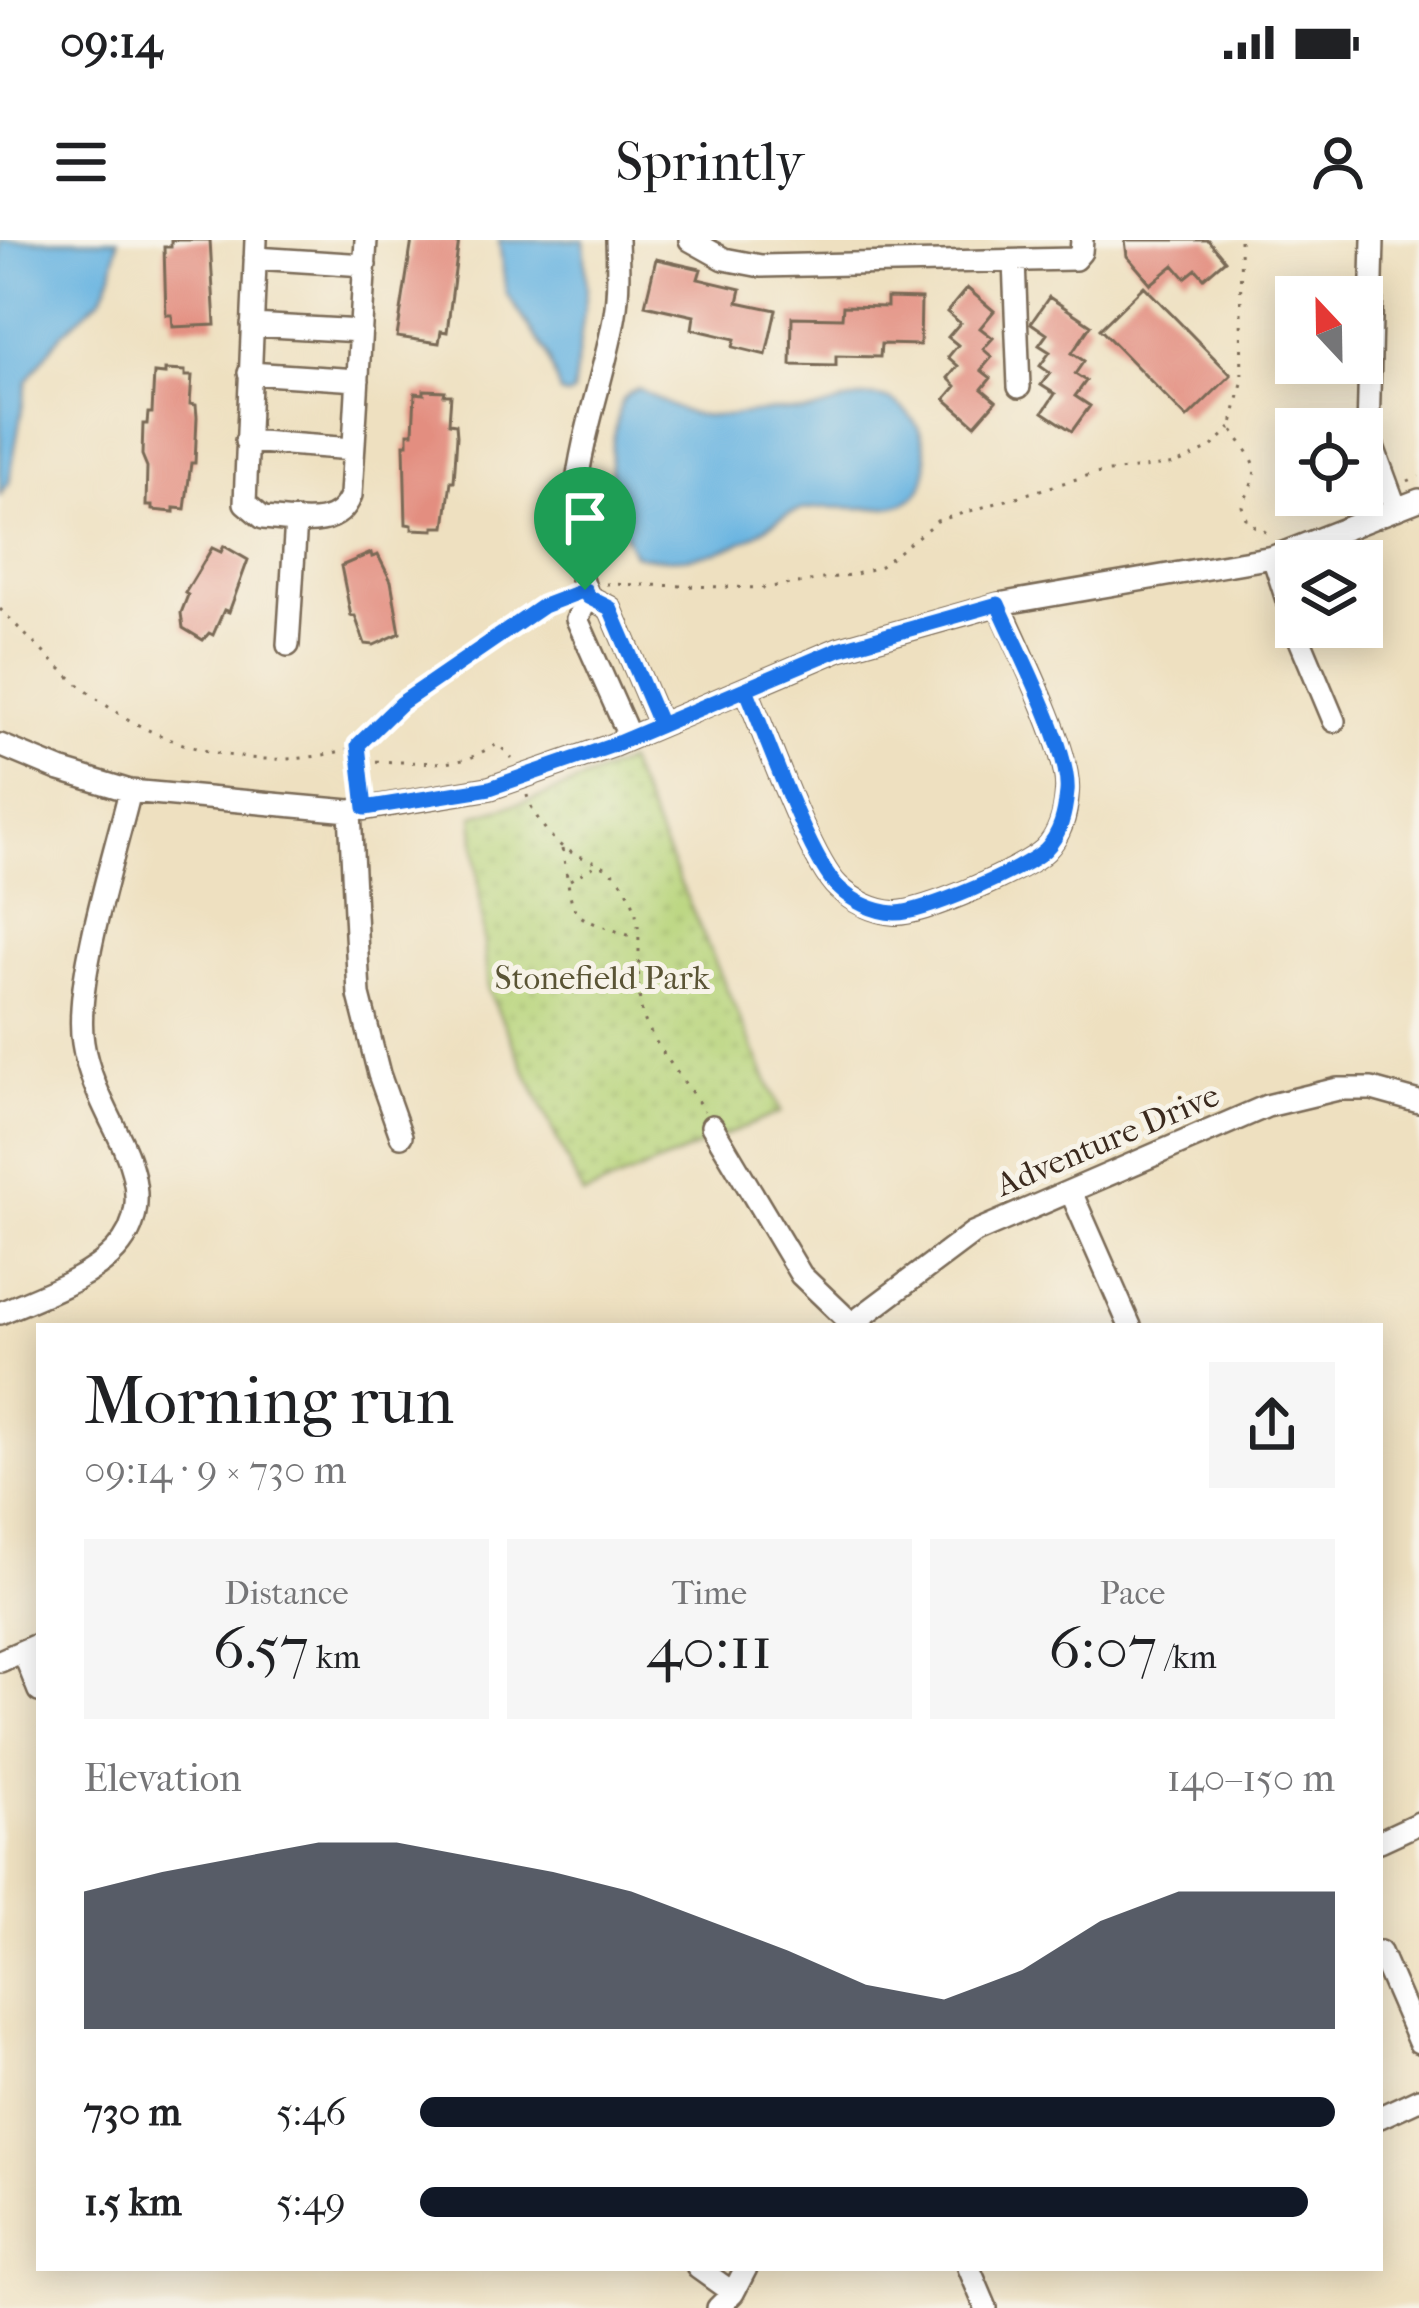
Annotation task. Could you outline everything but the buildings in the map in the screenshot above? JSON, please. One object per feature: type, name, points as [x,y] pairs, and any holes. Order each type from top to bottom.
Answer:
[{"type":"street","points":[[365,265],[256,249],[245,502],[262,518],[336,518],[351,495],[353,448],[358,380],[365,265],[366,240]]},
{"type":"street","points":[[616,240],[614,316],[573,495],[573,533],[586,593],[577,619],[630,738]]},
{"type":"street","points":[[690,240],[724,259],[760,266],[855,264],[965,251],[1075,259],[1082,240]]},
{"type":"street","points":[[789,240],[790,266]]},
{"type":"street","points":[[854,240],[855,264]]},
{"type":"street","points":[[1373,240],[1368,433],[1392,499]]},
{"type":"street","points":[[1019,387],[1029,254]]},
{"type":"street","points":[[252,325],[361,332]]},
{"type":"street","points":[[249,373],[358,380]]},
{"type":"street","points":[[246,441],[353,448]]},
{"type":"street","points":[[0,745],[130,791],[357,810],[490,788],[630,738],[839,649],[998,604],[1273,546],[1392,499],[1419,500]]},
{"type":"street","points":[[288,645],[296,520]]},
{"type":"street","points":[[1273,546],[1300,640],[1334,721]]},
{"type":"street","points":[[586,593],[610,608],[660,725]]},
{"type":"street","points":[[746,689],[835,885],[862,905],[896,913],[923,908],[1026,865],[1048,847],[1063,822],[1068,785],[1059,748],[998,604]]},
{"type":"street","points":[[0,1313],[90,1274],[125,1244],[138,1200],[129,1160],[82,1042],[88,972],[130,791]]},
{"type":"street","points":[[357,810],[359,995],[379,1075],[401,1136]]},
{"type":"street","name":"Adventure Drive","points":[[851,1323],[973,1233],[1267,1106],[1338,1089],[1372,1089],[1419,1102]]},
{"type":"street","points":[[712,1126],[801,1275],[849,1323]]},
{"type":"street","points":[[1071,1192],[1129,1323]]},
{"type":"street","points":[[0,1661],[31,1647]]},
{"type":"street","points":[[1383,1840],[1419,1823]]},
{"type":"street","points":[[1383,1959],[1419,2042]]},
{"type":"street","points":[[1383,2116],[1419,2099]]},
{"type":"street","points":[[701,2271],[725,2300],[744,2271]]},
{"type":"street","points":[[970,2271],[986,2308]]},
{"type":"path","points":[[0,609],[114,712],[154,734],[244,757],[299,760],[358,745],[400,704],[543,606],[613,582],[764,588],[856,574],[881,566],[937,521],[1093,474],[1176,464],[1210,448],[1231,428],[1242,383],[1240,240]]},
{"type":"path","points":[[1231,428],[1255,463],[1257,476],[1243,506],[1247,522],[1273,546]]},
{"type":"path","points":[[1392,499],[1419,476]]},
{"type":"path","points":[[363,760],[446,763],[468,759],[498,744],[508,751],[523,777],[529,804],[562,847],[569,903],[579,918],[639,939]]},
{"type":"path","points":[[357,810],[363,760],[358,745]]},
{"type":"path","points":[[562,847],[601,862],[621,881],[635,907],[644,1020],[712,1126]]},
{"type":"path","points":[[568,881],[601,862]]},
{"type":"green space","name":"Stonefield Park","points":[[627,762],[781,1112],[583,1195],[488,990],[473,816],[544,796]]},
{"type":"water","points":[[0,240],[118,240],[102,297],[62,333],[27,381],[9,483],[0,495]]},
{"type":"water","points":[[499,240],[584,240],[587,289],[573,393],[568,396],[560,393],[547,353],[506,293]]},
{"type":"water","points":[[638,389],[682,411],[707,416],[806,412],[863,397],[885,398],[913,419],[920,433],[926,456],[924,480],[916,496],[901,504],[798,511],[736,545],[708,554],[664,558],[634,554],[615,506],[611,461],[621,403]]},
{"type":"route","points":[[585,590],[588,597],[610,608],[660,725],[839,649],[998,604],[1059,748],[1068,785],[1063,822],[1048,847],[1026,865],[923,908],[896,913],[862,905],[835,885],[818,856],[746,689],[611,746],[490,788],[365,808],[364,765],[358,745],[400,704],[543,606],[585,590]]}]
